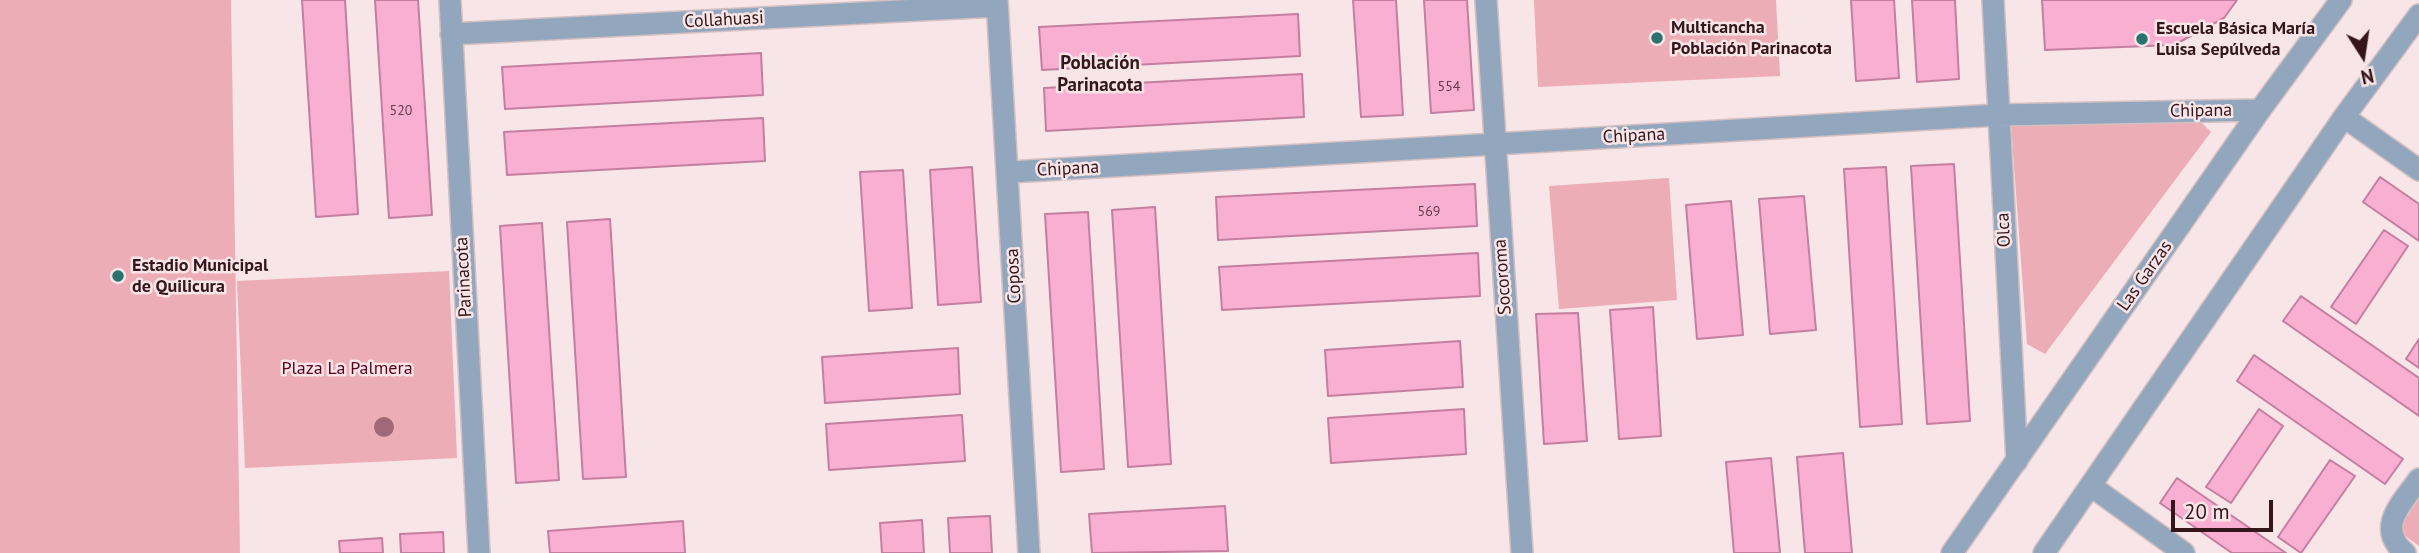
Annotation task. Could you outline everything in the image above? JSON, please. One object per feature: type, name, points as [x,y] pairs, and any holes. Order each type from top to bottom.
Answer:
[{"type":"street","name":"Parinacota","points":[[450,0],[479,553]]},
{"type":"street","name":"Socoroma","points":[[1486,0],[1522,553]]},
{"type":"street","name":"Olca","points":[[1993,0],[2017,461]]},
{"type":"street","name":"Las Garzas","points":[[1952,553],[2260,110],[2341,0]]},
{"type":"street","name":"Collahuasi","points":[[451,34],[859,7],[997,3]]},
{"type":"street","name":"Coposa","points":[[997,3],[1009,173],[1029,553]]},
{"type":"street","points":[[2044,553],[2344,117],[2419,15]]},
{"type":"street","name":"Chipana","points":[[1009,173],[1998,115],[2260,110]]},
{"type":"street","points":[[2344,117],[2419,170]]},
{"type":"street","points":[[2404,553],[2394,543],[2390,533],[2396,511],[2419,479]]},
{"type":"street","points":[[2091,486],[2184,553]]},
{"type":"green space","name":"Estadio Municipal de Quilicura","points":[[0,0],[231,0],[240,553],[0,553]]},
{"type":"green space","name":"Multicancha Población Parinacota","points":[[1534,0],[1776,0],[1780,76],[1538,87]]},
{"type":"green space","points":[[2195,116],[2211,132],[2045,354],[2027,344],[2011,124]]},
{"type":"green space","points":[[1669,178],[1677,300],[1559,309],[1549,186]]},
{"type":"green space","name":"Plaza La Palmera","points":[[449,271],[457,458],[245,468],[237,281]]},
{"type":"green space","points":[[2419,499],[2419,546],[2397,530]]},
{"type":"building","points":[[302,0],[345,0],[358,214],[316,217]]},
{"type":"building","points":[[375,0],[418,0],[432,215],[389,218]]},
{"type":"building","points":[[1353,0],[1396,0],[1403,115],[1361,117]]},
{"type":"building","points":[[1424,0],[1467,0],[1474,110],[1431,113]]},
{"type":"building","points":[[1851,0],[1894,0],[1899,78],[1856,81]]},
{"type":"building","points":[[1912,0],[1955,0],[1959,79],[1917,82]]},
{"type":"building","points":[[2042,0],[2237,0],[2224,18],[2174,45],[2045,50]]},
{"type":"building","points":[[1298,14],[1300,56],[1042,70],[1039,27]]},
{"type":"building","points":[[761,53],[763,95],[505,109],[502,67]]},
{"type":"building","points":[[1302,74],[1304,117],[1046,131],[1044,88]]},
{"type":"building","points":[[763,118],[765,161],[507,175],[504,132]]},
{"type":"building","points":[[1954,164],[1970,421],[1927,424],[1911,166]]},
{"type":"building","points":[[972,167],[981,302],[938,305],[930,170]]},
{"type":"building","points":[[1886,167],[1902,424],[1860,427],[1844,169]]},
{"type":"building","points":[[903,170],[912,308],[869,311],[860,172]]},
{"type":"building","points":[[2380,177],[2419,204],[2419,241],[2363,202]]},
{"type":"building","points":[[1475,184],[1477,226],[1218,240],[1216,197]]},
{"type":"building","points":[[1804,196],[1816,330],[1770,334],[1759,199]]},
{"type":"building","points":[[1731,201],[1743,335],[1697,339],[1686,205]]},
{"type":"building","points":[[1155,207],[1171,464],[1128,467],[1112,210]]},
{"type":"building","points":[[1088,212],[1104,469],[1061,472],[1045,214]]},
{"type":"building","points":[[610,219],[626,477],[583,479],[567,222]]},
{"type":"building","points":[[542,223],[559,480],[516,483],[500,226]]},
{"type":"building","points":[[2384,230],[2408,246],[2356,324],[2331,307]]},
{"type":"building","points":[[1478,253],[1480,296],[1222,310],[1219,267]]},
{"type":"building","points":[[2301,296],[2419,378],[2419,416],[2283,321]]},
{"type":"building","points":[[1653,307],[1661,436],[1619,439],[1610,310]]},
{"type":"building","points":[[1578,313],[1587,441],[1544,444],[1536,314]]},
{"type":"building","points":[[2419,339],[2419,368],[2406,359]]},
{"type":"building","points":[[1460,341],[1463,387],[1328,396],[1325,350]]},
{"type":"building","points":[[958,348],[960,394],[825,403],[822,357]]},
{"type":"building","points":[[2254,355],[2403,459],[2385,484],[2237,381]]},
{"type":"building","points":[[1464,409],[1466,454],[1331,463],[1328,418]]},
{"type":"building","points":[[2259,409],[2283,426],[2231,503],[2206,487]]},
{"type":"building","points":[[962,415],[965,461],[829,470],[826,424]]},
{"type":"building","points":[[1843,453],[1852,553],[1805,553],[1797,457]]},
{"type":"building","points":[[1771,458],[1780,553],[1734,553],[1726,462]]},
{"type":"building","points":[[2330,460],[2355,476],[2301,553],[2278,537]]},
{"type":"building","points":[[2177,478],[2286,553],[2232,553],[2160,503]]},
{"type":"building","points":[[1225,506],[1228,551],[1092,553],[1089,514]]},
{"type":"building","points":[[990,516],[992,553],[950,553],[948,518]]},
{"type":"building","points":[[922,520],[924,553],[882,553],[880,523]]},
{"type":"building","points":[[683,521],[685,553],[550,553],[548,531]]},
{"type":"building","points":[[443,532],[444,553],[401,553],[400,534]]},
{"type":"building","points":[[382,538],[383,553],[340,553],[339,541]]},
{"type":"place","name":"Multicancha Población Parinacota","points":[[1657,38]]},
{"type":"place","name":"Escuela Básica María Luisa Sepúlveda","points":[[2142,39]]},
{"type":"place","name":"Estadio Municipal de Quilicura","points":[[118,276]]},
{"type":"district","name":"Población Parinacota","points":[[1100,75]]}]
